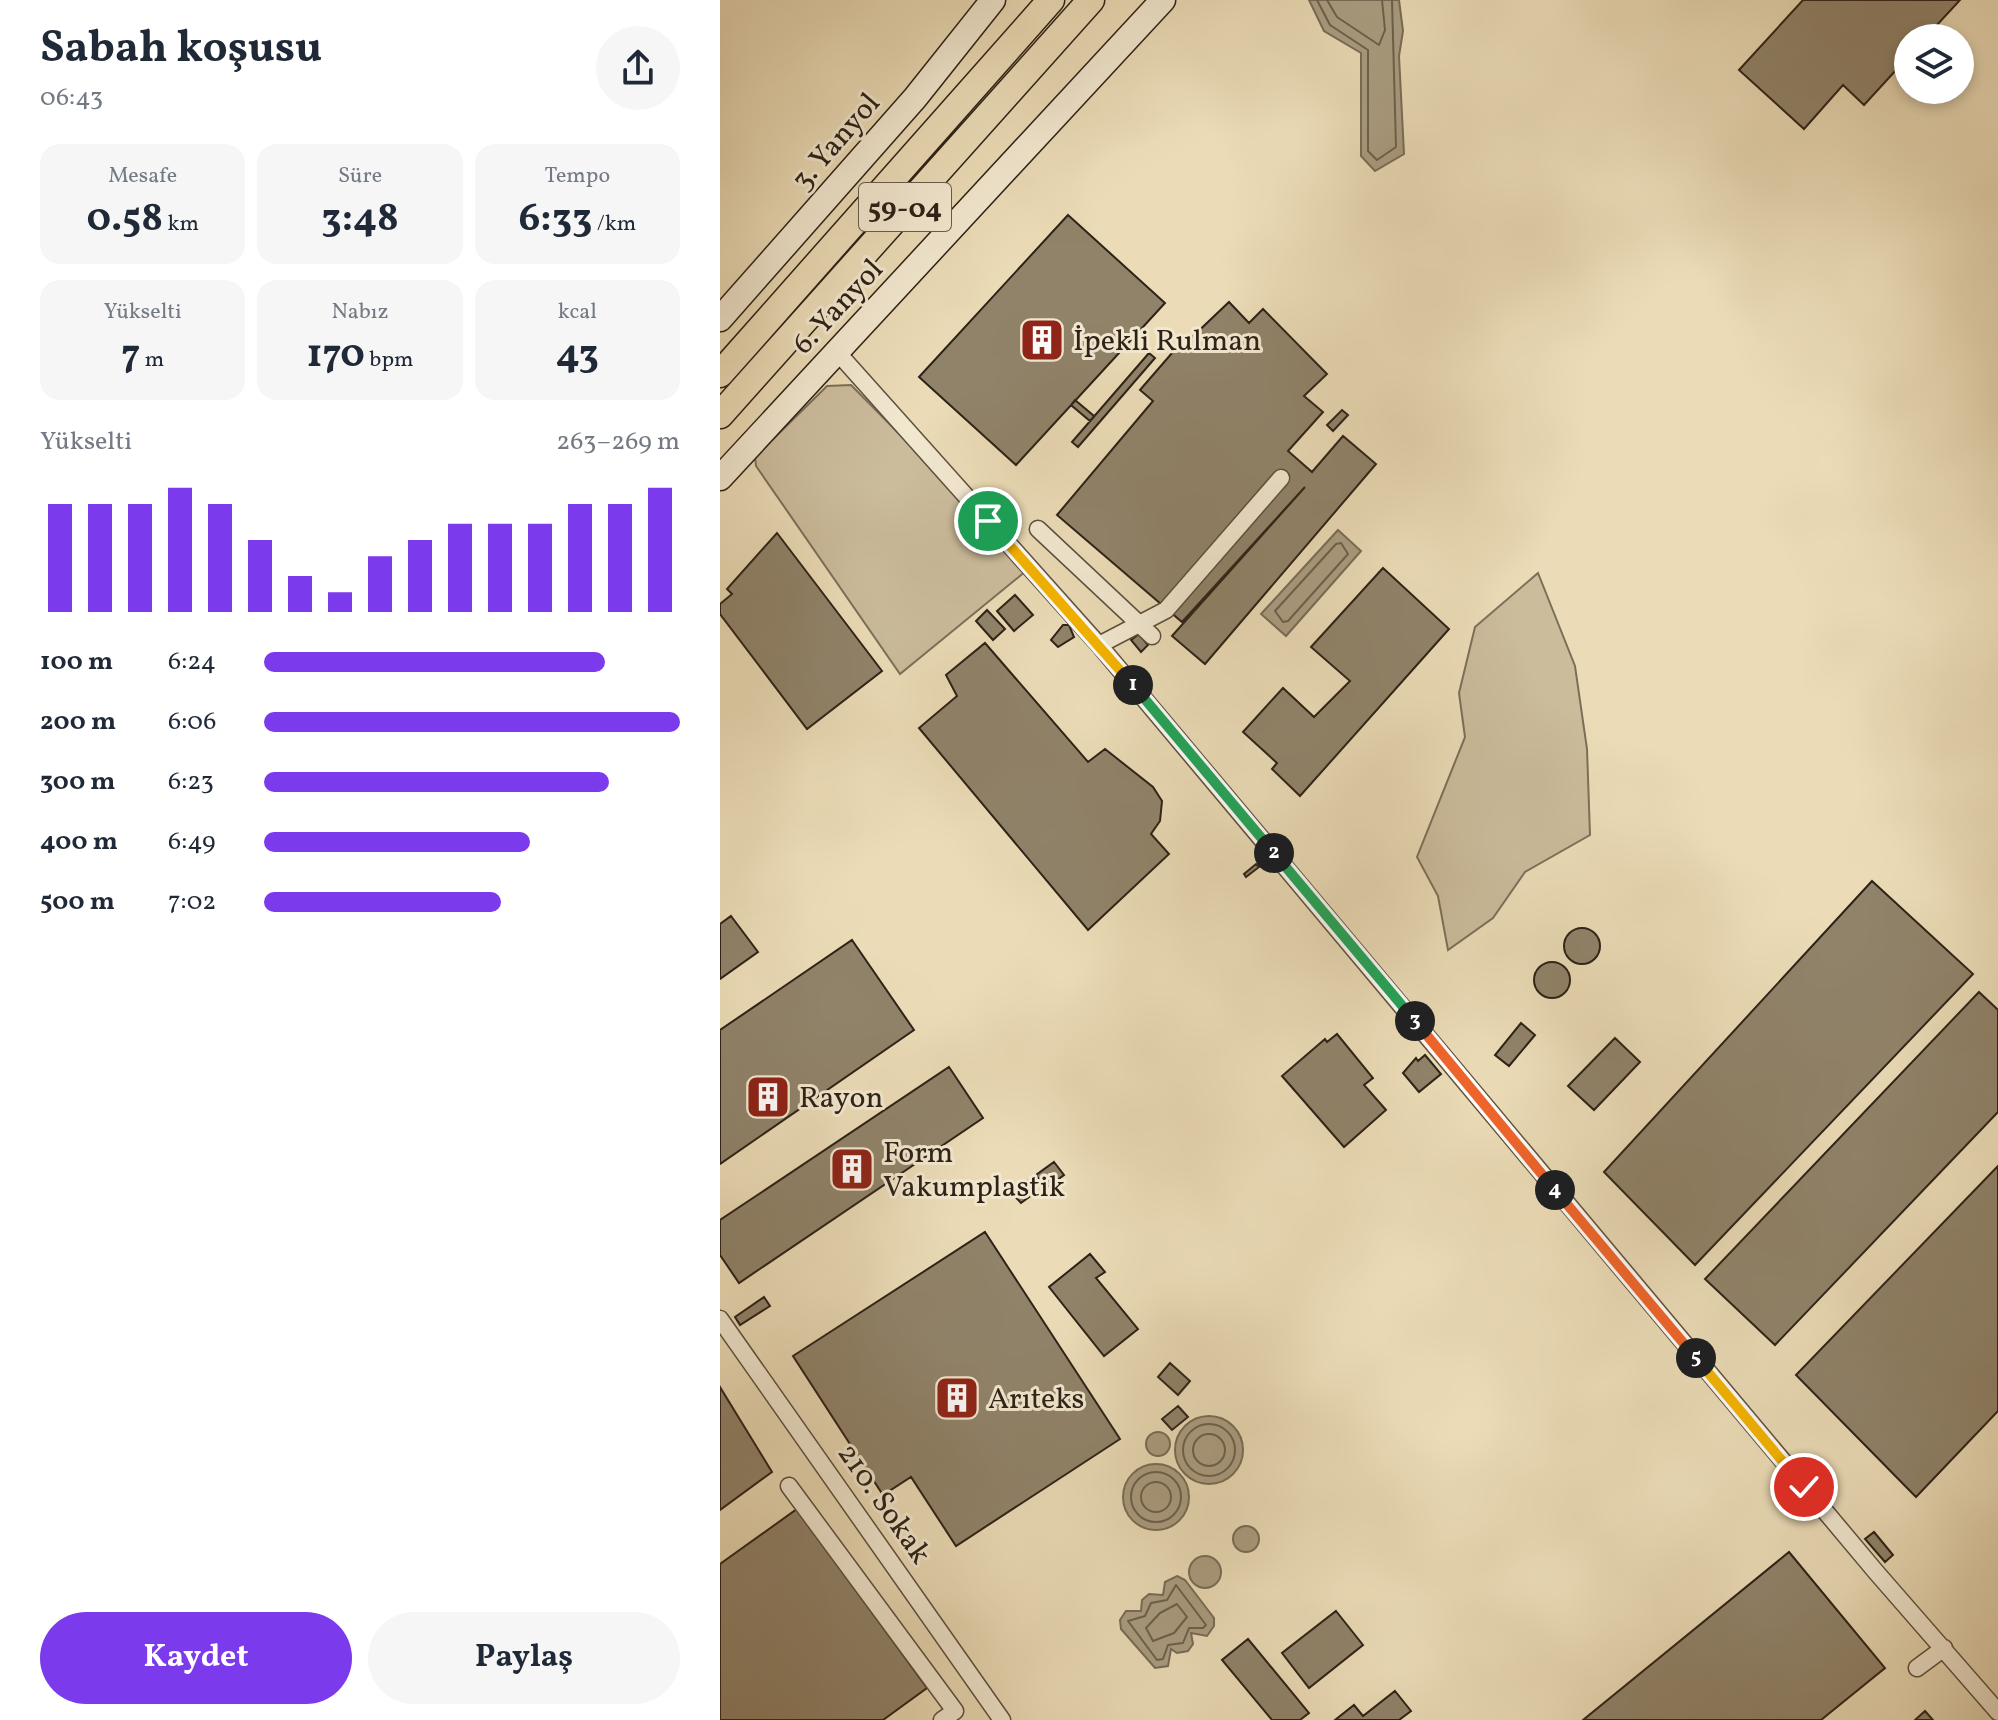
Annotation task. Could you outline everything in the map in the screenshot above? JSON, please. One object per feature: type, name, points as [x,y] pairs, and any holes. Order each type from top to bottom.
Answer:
[{"type":"main road","name":"3. Yanyol","points":[[720,319],[915,98],[993,0]]},
{"type":"main road","name":"59-04","points":[[720,374],[1051,0]]},
{"type":"main road","name":"59-04","points":[[720,415],[1091,0]]},
{"type":"main road","name":"6. Yanyol","points":[[720,478],[1163,0]]},
{"type":"street","points":[[838,353],[1099,645],[1876,1572],[1998,1712]]},
{"type":"street","points":[[1099,645],[1166,610],[1281,478]]},
{"type":"street","points":[[1038,529],[1152,636]]},
{"type":"street","name":"210. Sokak","points":[[720,1319],[1002,1720]]},
{"type":"street","points":[[789,1486],[955,1711],[942,1720]]},
{"type":"street","points":[[1917,1668],[1944,1648]]},
{"type":"shaded area","points":[[851,385],[928,463],[1026,571],[900,674],[756,466],[755,457],[827,386]]},
{"type":"shaded area","points":[[1538,573],[1575,666],[1587,749],[1590,835],[1525,872],[1493,918],[1448,950],[1438,896],[1417,857],[1465,737],[1459,693],[1475,627]]},
{"type":"water","points":[[1309,0],[1399,0],[1403,31],[1399,56],[1404,154],[1375,171],[1361,156],[1361,53],[1324,31]]},
{"type":"water","points":[[1338,530],[1361,551],[1286,636],[1261,614]]},
{"type":"water","points":[[1209,1416],[1233,1426],[1243,1450],[1233,1474],[1209,1484],[1185,1474],[1175,1450],[1185,1426]]},
{"type":"water","points":[[1158,1432],[1167,1435],[1170,1444],[1167,1453],[1158,1456],[1149,1453],[1146,1444],[1149,1435]]},
{"type":"water","points":[[1156,1464],[1169,1466],[1179,1474],[1187,1484],[1187,1510],[1179,1520],[1169,1528],[1156,1530],[1143,1528],[1133,1520],[1125,1510],[1123,1497],[1125,1484],[1133,1474],[1143,1466]]},
{"type":"water","points":[[1246,1526],[1255,1530],[1259,1539],[1255,1548],[1246,1552],[1237,1548],[1233,1539],[1237,1530]]},
{"type":"water","points":[[1205,1556],[1216,1561],[1221,1572],[1216,1583],[1205,1588],[1194,1583],[1189,1572],[1194,1561]]},
{"type":"water","points":[[1177,1576],[1185,1580],[1214,1618],[1214,1626],[1207,1636],[1191,1633],[1193,1644],[1188,1651],[1177,1653],[1171,1649],[1168,1666],[1155,1668],[1121,1629],[1120,1620],[1126,1611],[1141,1611],[1142,1600],[1149,1594],[1163,1595],[1165,1582]]},
{"type":"building","points":[[1803,0],[1960,0],[1938,24],[1894,24],[1894,72],[1864,105],[1843,85],[1804,129],[1739,70]]},
{"type":"building","name":"İpekli Rulman","points":[[1068,215],[1165,303],[1016,465],[919,377]]},
{"type":"building","points":[[1229,302],[1249,323],[1263,309],[1327,374],[1304,396],[1323,412],[1288,451],[1312,472],[1343,436],[1376,464],[1205,664],[1172,636],[1305,487],[1182,622],[1057,515],[1153,401],[1140,390],[1185,338],[1188,341]]},
{"type":"building","points":[[1149,353],[1155,358],[1078,447],[1072,442]]},
{"type":"building","points":[[1075,400],[1094,416],[1090,421],[1071,405]]},
{"type":"building","points":[[1342,410],[1348,415],[1333,431],[1327,425]]},
{"type":"building","points":[[777,533],[882,671],[807,729],[720,614],[720,604],[732,594],[727,589]]},
{"type":"building","points":[[1383,568],[1449,629],[1300,796],[1272,769],[1277,763],[1243,732],[1283,688],[1314,717],[1350,681],[1311,647]]},
{"type":"building","points":[[1015,595],[1033,615],[1014,631],[997,611]]},
{"type":"building","points":[[987,610],[1005,629],[993,640],[976,621]]},
{"type":"building","points":[[1063,625],[1069,625],[1074,637],[1058,647],[1051,640]]},
{"type":"building","points":[[1139,634],[1148,645],[1141,652],[1131,640]]},
{"type":"building","points":[[985,643],[1088,762],[1105,749],[1153,787],[1162,801],[1160,821],[1151,834],[1169,854],[1088,930],[919,728],[957,696],[946,675]]},
{"type":"building","points":[[1256,864],[1259,867],[1246,877],[1244,874]]},
{"type":"building","points":[[1872,881],[1973,974],[1695,1265],[1604,1172]]},
{"type":"building","points":[[731,916],[758,952],[720,979],[720,924]]},
{"type":"building","points":[[1582,928],[1595,933],[1600,946],[1595,959],[1582,964],[1569,959],[1564,946],[1569,933]]},
{"type":"building","name":"Rayon","points":[[852,940],[914,1030],[720,1164],[720,1030]]},
{"type":"building","points":[[1552,962],[1565,967],[1570,980],[1565,993],[1552,998],[1539,993],[1534,980],[1539,967]]},
{"type":"building","points":[[1979,992],[1998,1010],[1998,1112],[1775,1345],[1705,1279]]},
{"type":"building","points":[[1521,1023],[1535,1035],[1509,1066],[1495,1055]]},
{"type":"building","points":[[1337,1034],[1373,1078],[1364,1085],[1386,1110],[1344,1147],[1282,1076],[1325,1039],[1327,1042]]},
{"type":"building","points":[[1615,1038],[1640,1062],[1594,1110],[1568,1086]]},
{"type":"building","points":[[1425,1055],[1441,1074],[1419,1092],[1403,1073],[1416,1058],[1418,1061]]},
{"type":"building","name":"Form Vakumplastik","points":[[949,1067],[983,1118],[739,1283],[720,1255],[720,1220]]},
{"type":"building","points":[[1054,1162],[1064,1175],[1046,1188],[1036,1175]]},
{"type":"building","points":[[1998,1166],[1998,1411],[1916,1497],[1796,1375]]},
{"type":"building","points":[[1027,1181],[1036,1192],[1021,1203],[1012,1193]]},
{"type":"building","name":"Arıteks","points":[[985,1232],[1120,1439],[956,1546],[911,1477],[883,1495],[793,1356]]},
{"type":"building","points":[[1090,1254],[1105,1272],[1096,1278],[1138,1329],[1104,1356],[1049,1287]]},
{"type":"building","points":[[764,1297],[770,1306],[740,1325],[735,1317]]},
{"type":"building","points":[[1170,1363],[1190,1381],[1178,1395],[1158,1377]]},
{"type":"building","points":[[720,1387],[772,1472],[720,1510]]},
{"type":"building","points":[[1178,1406],[1188,1417],[1172,1430],[1162,1419]]},
{"type":"building","points":[[797,1509],[927,1688],[883,1720],[720,1720],[720,1564]]},
{"type":"building","points":[[1874,1532],[1893,1555],[1885,1562],[1865,1539]]},
{"type":"building","points":[[1789,1552],[1885,1668],[1821,1720],[1583,1720]]},
{"type":"building","points":[[1336,1611],[1363,1645],[1309,1688],[1282,1653]]},
{"type":"building","points":[[1248,1639],[1309,1713],[1300,1720],[1272,1720],[1222,1660]]},
{"type":"building","points":[[1395,1691],[1411,1711],[1399,1720],[1335,1720],[1354,1705],[1363,1716]]},
{"type":"building","points":[[1925,1711],[1933,1720],[1915,1720]]},
{"type":"place","name":"İpekli Rulman","points":[[1042,340]]},
{"type":"place","name":"Rayon","points":[[768,1097]]},
{"type":"place","name":"Form Vakumplastik","points":[[852,1169]]},
{"type":"place","name":"Arıteks","points":[[957,1398]]},
{"type":"route","points":[[988,521],[1099,645],[1804,1487]]}]
